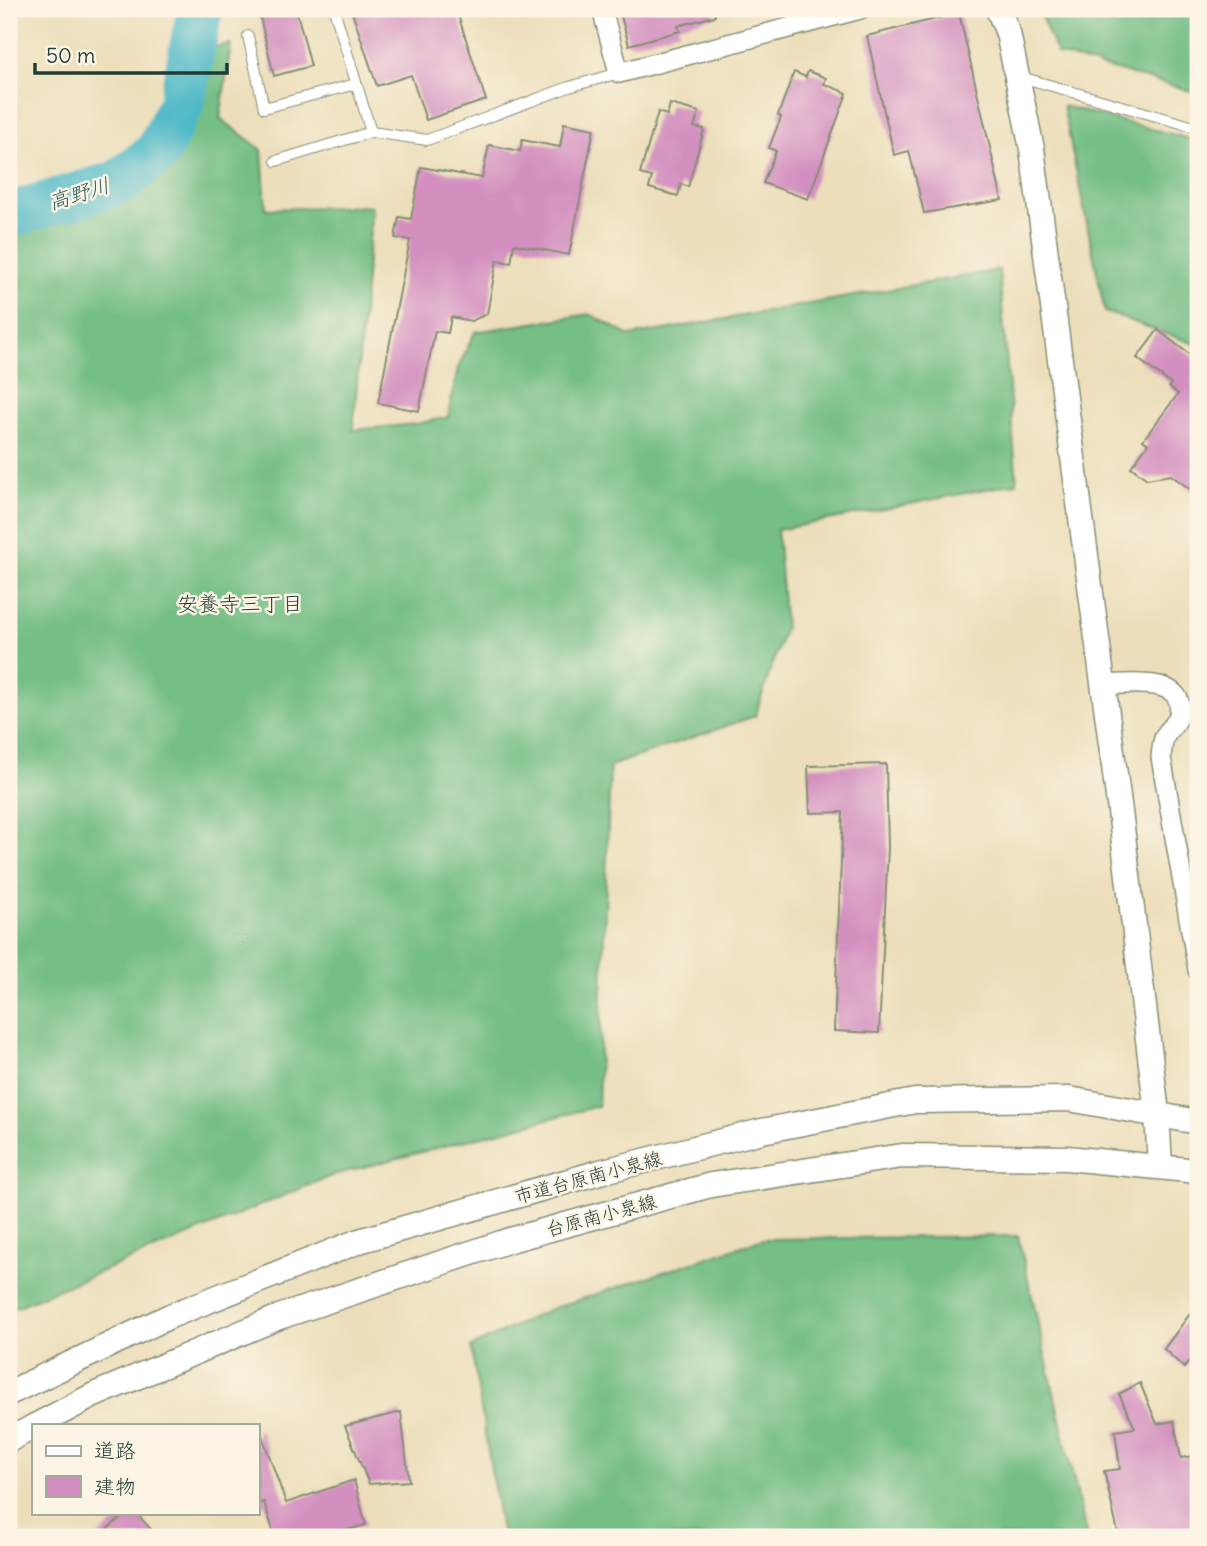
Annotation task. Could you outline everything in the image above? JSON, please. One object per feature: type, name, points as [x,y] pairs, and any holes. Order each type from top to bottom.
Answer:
[{"type":"street","points":[[602,9],[619,74],[860,9]]},
{"type":"street","points":[[999,9],[1008,33],[1032,149],[1157,1113],[1160,1166]]},
{"type":"street","points":[[1103,685],[1148,683],[1170,690],[1177,697],[1181,708],[1176,722],[1163,738],[1161,757],[1198,970]]},
{"type":"street","name":"市道台原南小泉線","points":[[9,1394],[170,1316],[359,1241],[600,1172],[762,1131],[915,1101],[1069,1099],[1198,1122]]},
{"type":"street","name":"台原南小泉線","points":[[39,1424],[94,1395],[279,1317],[510,1240],[711,1185],[902,1156],[1067,1158],[1198,1171]]},
{"type":"street","name":"台原南小泉線","points":[[9,1440],[32,1428]]},
{"type":"lane","points":[[334,9],[371,132]]},
{"type":"lane","points":[[248,36],[264,108],[356,84]]},
{"type":"lane","points":[[276,161],[371,132],[428,140],[569,87],[619,74]]},
{"type":"lane","points":[[1017,76],[1198,128]]},
{"type":"green space","points":[[1038,9],[1198,9],[1198,93],[1057,54]]},
{"type":"green space","points":[[231,44],[220,118],[262,150],[266,209],[372,206],[353,430],[416,424],[448,417],[458,368],[475,332],[590,314],[630,336],[999,270],[1017,483],[777,530],[785,627],[755,716],[610,766],[598,1106],[333,1175],[9,1310],[9,223],[123,187],[164,154],[187,113],[197,50]]},
{"type":"green space","points":[[1063,106],[1198,141],[1198,345],[1105,312]]},
{"type":"green space","points":[[1018,1236],[1087,1537],[502,1537],[471,1347],[548,1310],[763,1239]]},
{"type":"building","points":[[258,9],[296,9],[311,66],[274,76]]},
{"type":"building","points":[[351,9],[456,9],[486,100],[426,120],[411,75],[377,86]]},
{"type":"building","points":[[619,9],[715,9],[715,16],[678,26],[680,31],[629,45]]},
{"type":"building","points":[[959,13],[1002,200],[924,213],[909,151],[894,155],[867,36]]},
{"type":"building","points":[[808,71],[826,78],[824,84],[847,93],[808,199],[763,183],[776,151],[769,148],[794,72],[806,77]]},
{"type":"building","points":[[670,104],[699,112],[694,127],[704,129],[688,187],[681,184],[678,196],[649,188],[652,177],[640,174],[658,112],[667,115]]},
{"type":"building","points":[[564,123],[594,129],[569,255],[514,244],[511,263],[497,260],[487,314],[471,321],[451,317],[448,333],[435,331],[419,411],[378,403],[410,240],[395,238],[399,217],[411,219],[421,167],[482,178],[489,145],[520,151],[522,140],[560,147]]},
{"type":"building","points":[[1158,330],[1198,361],[1198,495],[1171,475],[1147,479],[1131,467],[1148,444],[1143,440],[1178,394],[1169,387],[1171,384],[1137,358]]},
{"type":"building","points":[[886,764],[888,847],[879,1033],[834,1031],[843,812],[810,813],[808,766]]},
{"type":"building","points":[[1198,1303],[1198,1351],[1184,1368],[1164,1349]]},
{"type":"building","points":[[1140,1383],[1157,1424],[1174,1421],[1181,1458],[1198,1455],[1198,1537],[1119,1537],[1104,1471],[1120,1469],[1115,1431],[1135,1428],[1119,1394]]},
{"type":"building","points":[[401,1412],[409,1481],[369,1484],[345,1426]]},
{"type":"building","points":[[259,1430],[286,1503],[354,1480],[366,1525],[319,1537],[275,1537],[264,1502],[259,1503]]},
{"type":"building","points":[[126,1514],[137,1514],[158,1537],[97,1537]]},
{"type":"waterway","name":"高野川","points":[[9,215],[118,183],[157,153],[181,104],[200,9]]},
{"type":"district","name":"安養寺三丁目","points":[[240,604]]}]
